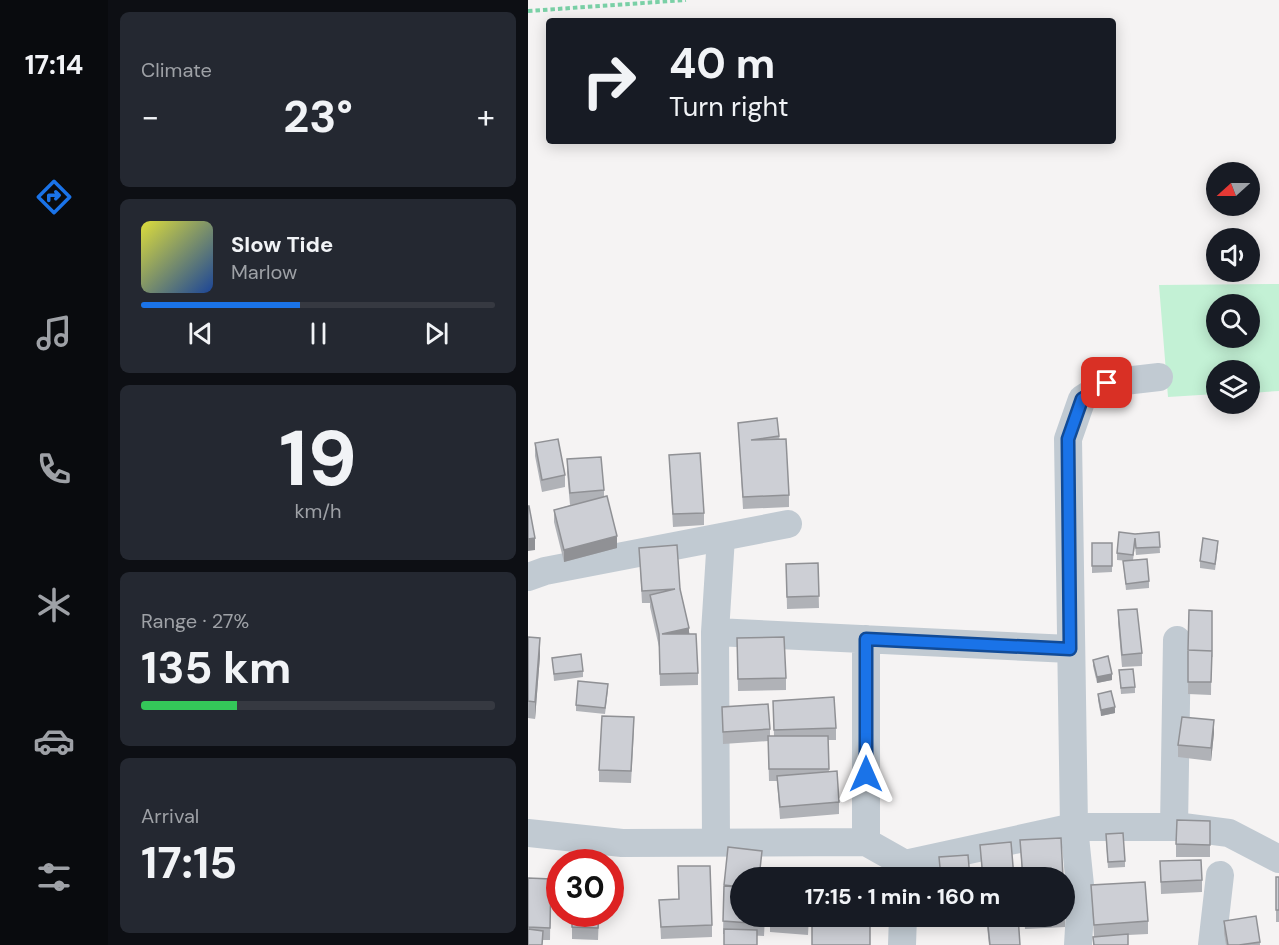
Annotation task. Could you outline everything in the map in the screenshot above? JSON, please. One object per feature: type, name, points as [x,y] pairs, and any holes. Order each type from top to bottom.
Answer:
[{"type":"street","points":[[1078,945],[1081,895],[1074,827],[1068,439],[1082,399],[1107,383],[1159,377]]},
{"type":"street","points":[[528,577],[788,524]]},
{"type":"street","points":[[716,842],[715,632],[722,537]]},
{"type":"street","points":[[715,632],[1070,649]]},
{"type":"street","points":[[866,639],[866,842]]},
{"type":"street","points":[[1174,827],[1177,640]]},
{"type":"street","points":[[920,867],[1074,827],[1174,827],[1229,833],[1279,860]]},
{"type":"street","points":[[528,833],[622,843],[866,842],[900,867]]},
{"type":"street","points":[[1212,945],[1220,875]]},
{"type":"street","points":[[902,945],[903,927]]},
{"type":"path","points":[[528,11],[686,0]]},
{"type":"green space","points":[[1279,284],[1279,391],[1260,392],[1260,360],[1206,360],[1206,395],[1168,397],[1159,285]]},
{"type":"building","points":[[777,418],[779,436],[751,440],[786,439],[789,495],[743,497],[738,423]]},
{"type":"building","points":[[558,439],[565,475],[542,480],[535,443]]},
{"type":"building","points":[[700,453],[704,513],[673,514],[669,455]]},
{"type":"building","points":[[601,457],[604,490],[570,493],[567,459]]},
{"type":"building","points":[[607,496],[617,536],[564,550],[554,510]]},
{"type":"building","points":[[528,506],[535,538],[528,539]]},
{"type":"building","points":[[1119,532],[1135,534],[1159,532],[1160,547],[1136,548],[1135,538],[1133,555],[1117,553]]},
{"type":"building","points":[[1203,538],[1218,541],[1215,564],[1200,561]]},
{"type":"building","points":[[1092,543],[1112,543],[1112,566],[1092,566]]},
{"type":"building","points":[[677,545],[680,589],[689,628],[662,634],[696,634],[698,673],[660,674],[659,634],[650,595],[675,589],[642,591],[639,548]]},
{"type":"building","points":[[1147,559],[1149,581],[1126,584],[1123,561]]},
{"type":"building","points":[[818,563],[819,596],[787,597],[786,564]]},
{"type":"building","points":[[1137,609],[1142,653],[1122,655],[1118,610]]},
{"type":"building","points":[[1189,610],[1212,611],[1212,651],[1188,650]]},
{"type":"building","points":[[528,637],[540,638],[535,702],[528,701]]},
{"type":"building","points":[[784,637],[786,678],[738,679],[737,638]]},
{"type":"building","points":[[1188,650],[1212,651],[1211,682],[1188,682]]},
{"type":"building","points":[[581,654],[583,671],[554,674],[552,658]]},
{"type":"building","points":[[1108,656],[1112,674],[1097,677],[1093,660]]},
{"type":"building","points":[[1133,669],[1135,687],[1121,688],[1119,670]]},
{"type":"building","points":[[578,681],[608,684],[605,708],[576,705]]},
{"type":"building","points":[[1111,691],[1115,707],[1101,710],[1098,694]]},
{"type":"building","points":[[834,697],[836,728],[774,730],[773,701]]},
{"type":"building","points":[[768,704],[770,729],[723,732],[722,707]]},
{"type":"building","points":[[602,716],[634,717],[631,771],[599,770]]},
{"type":"building","points":[[1182,717],[1214,720],[1211,748],[1178,745]]},
{"type":"building","points":[[768,736],[828,736],[829,769],[769,769]]},
{"type":"building","points":[[837,771],[839,802],[780,807],[777,776]]},
{"type":"building","points":[[1177,820],[1210,821],[1210,845],[1176,844]]},
{"type":"building","points":[[1123,833],[1125,861],[1108,862],[1106,834]]},
{"type":"building","points":[[1061,838],[1062,867],[1022,867],[1020,840]]},
{"type":"building","points":[[1011,842],[1013,867],[982,867],[980,845]]},
{"type":"building","points":[[728,847],[762,851],[760,867],[730,867],[730,886],[724,885]]},
{"type":"building","points":[[968,855],[969,867],[940,867],[939,857]]},
{"type":"building","points":[[1201,860],[1202,880],[1161,882],[1160,861]]},
{"type":"building","points":[[678,866],[710,866],[712,925],[661,927],[659,900],[679,899]]},
{"type":"building","points":[[1276,877],[1279,877],[1279,910],[1276,910]]},
{"type":"building","points":[[528,878],[546,879],[546,927],[550,928],[528,927]]},
{"type":"building","points":[[1145,882],[1148,921],[1094,925],[1091,885]]},
{"type":"building","points":[[724,886],[730,886],[730,922],[723,921]]},
{"type":"building","points":[[1256,916],[1260,942],[1228,945],[1224,921]]},
{"type":"building","points":[[812,927],[870,927],[870,945],[812,945]]},
{"type":"building","points":[[988,927],[1019,927],[1020,945],[990,945]]},
{"type":"building","points":[[528,929],[543,931],[542,945],[528,945]]},
{"type":"building","points":[[724,929],[757,930],[757,945],[724,945]]},
{"type":"building","points":[[1128,934],[1128,945],[1094,945],[1093,937]]},
{"type":"route","points":[[866,774],[866,639],[1070,649],[1068,439],[1082,399],[1107,383]]}]
